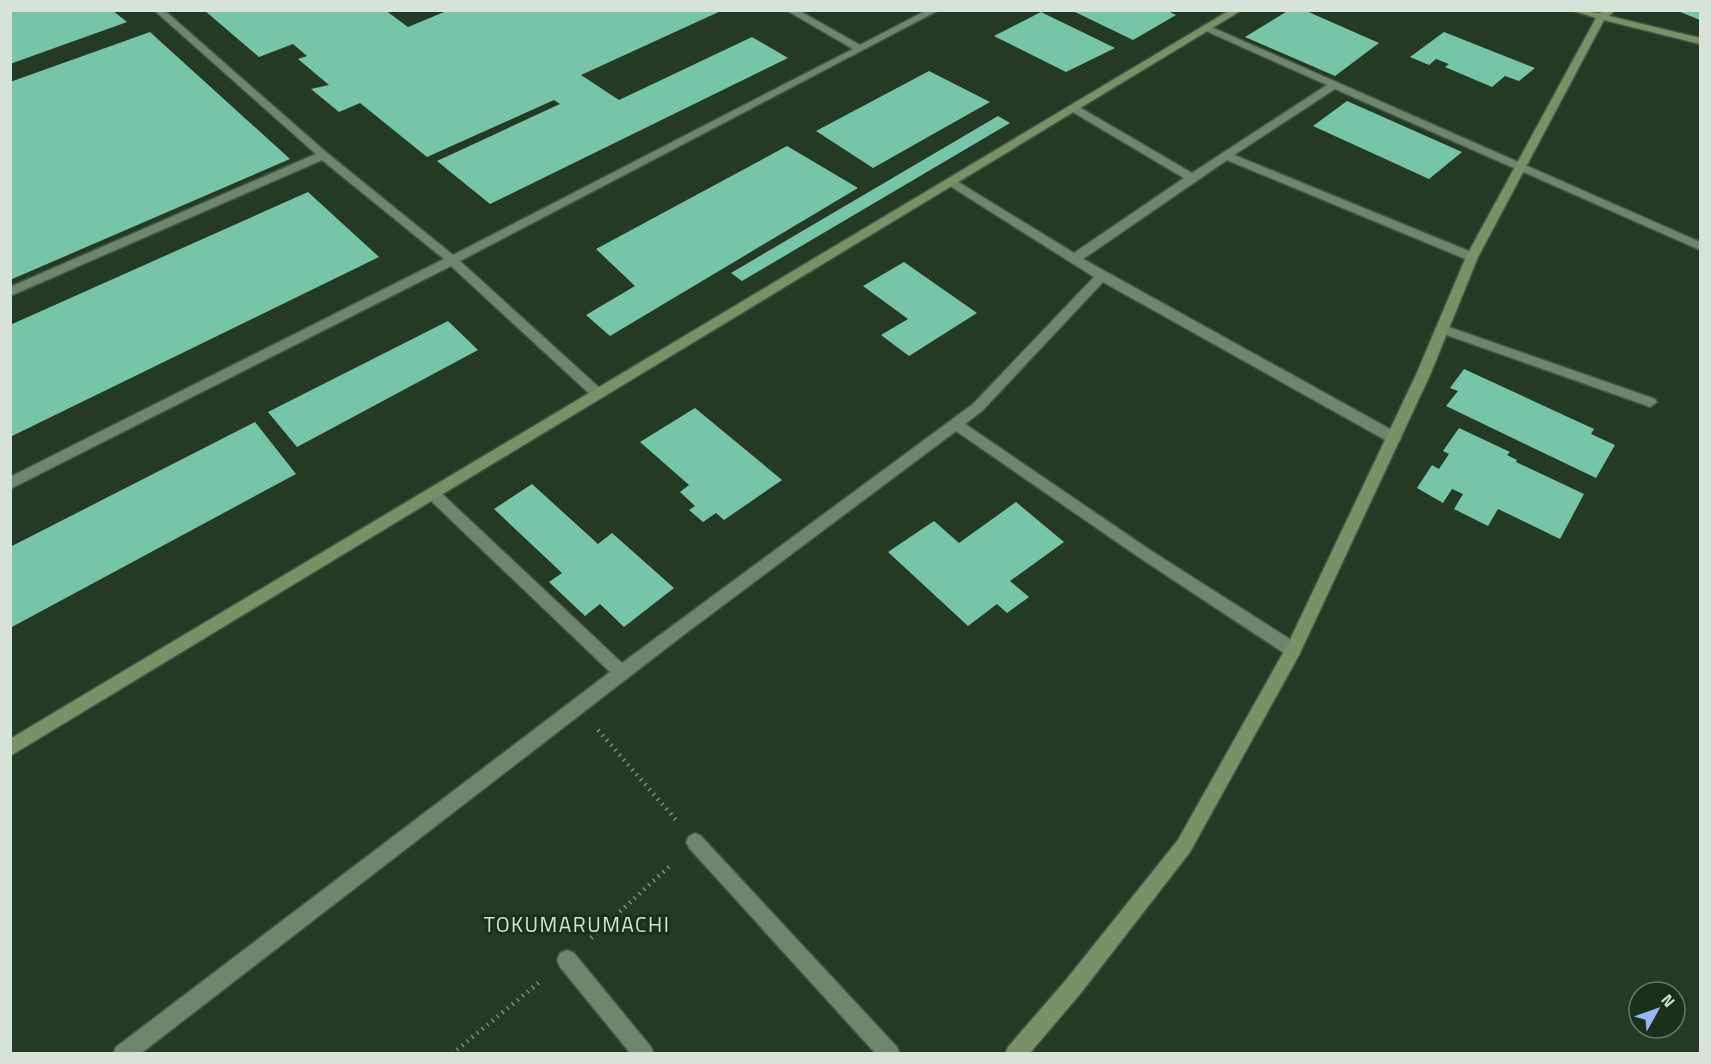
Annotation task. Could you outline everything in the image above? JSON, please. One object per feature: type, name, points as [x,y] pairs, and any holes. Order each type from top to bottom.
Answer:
[{"type":"street","points":[[158,10],[323,155],[452,260],[598,394]]},
{"type":"street","points":[[790,10],[860,48]]},
{"type":"street","points":[[10,484],[452,260],[935,10]]},
{"type":"street","points":[[10,748],[1238,10]]},
{"type":"street","points":[[1575,10],[1606,14],[1701,41]]},
{"type":"street","points":[[1015,1053],[1073,987],[1184,846],[1293,650],[1394,438],[1443,329],[1472,257],[1520,165],[1606,14]]},
{"type":"street","points":[[1209,29],[1701,246]]},
{"type":"street","points":[[1074,259],[1335,84]]},
{"type":"street","points":[[1075,109],[1192,178]]},
{"type":"street","points":[[10,292],[323,155]]},
{"type":"street","points":[[1226,156],[1472,257]]},
{"type":"street","points":[[951,182],[1101,276],[1394,438]]},
{"type":"street","points":[[123,1053],[578,706],[978,407],[1101,276]]},
{"type":"street","points":[[1443,329],[1650,402]]},
{"type":"street","points":[[956,424],[1145,554],[1293,650]]},
{"type":"street","points":[[433,494],[622,673]]},
{"type":"street","points":[[695,843],[890,1053]]},
{"type":"street","points":[[567,960],[644,1053]]},
{"type":"path","points":[[578,706],[695,843]]},
{"type":"building","points":[[10,10],[112,10],[127,22],[10,64]]},
{"type":"building","points":[[204,10],[385,10],[408,27],[449,10],[723,10],[581,75],[619,100],[752,37],[788,58],[490,204],[437,161],[560,104],[554,100],[427,157],[360,103],[339,112],[311,89],[329,85],[298,59],[307,56],[293,44],[259,57]]},
{"type":"building","points":[[1071,10],[1166,10],[1176,15],[1133,40]]},
{"type":"building","points":[[1289,10],[1304,10],[1379,43],[1335,76],[1245,37]]},
{"type":"building","points":[[1678,10],[1700,10],[1700,20],[1678,11]]},
{"type":"building","points":[[1041,12],[1115,48],[1066,72],[994,36]]},
{"type":"building","points":[[150,32],[290,159],[10,280],[10,82]]},
{"type":"building","points":[[1444,32],[1535,68],[1519,81],[1505,76],[1492,87],[1445,67],[1449,64],[1436,59],[1429,65],[1410,57]]},
{"type":"building","points":[[929,71],[990,102],[873,168],[816,131]]},
{"type":"building","points":[[1347,101],[1462,152],[1429,179],[1313,126]]},
{"type":"building","points":[[998,116],[1010,123],[742,281],[731,273]]},
{"type":"building","points":[[787,146],[858,188],[610,336],[586,315],[635,286],[596,249]]},
{"type":"building","points":[[308,192],[379,257],[10,437],[10,325]]},
{"type":"building","points":[[904,262],[977,313],[909,356],[881,335],[908,319],[863,286]]},
{"type":"building","points":[[448,321],[478,350],[297,447],[268,412]]},
{"type":"building","points":[[1464,369],[1594,429],[1591,434],[1615,445],[1596,478],[1446,406],[1458,391],[1450,388]]},
{"type":"building","points":[[695,408],[782,480],[724,520],[716,513],[703,522],[689,510],[695,506],[680,492],[689,485],[640,442]]},
{"type":"building","points":[[255,422],[296,474],[10,628],[10,547]]},
{"type":"building","points":[[1459,428],[1510,452],[1507,455],[1517,460],[1516,462],[1584,494],[1560,539],[1498,509],[1488,526],[1454,509],[1463,494],[1452,489],[1443,503],[1417,488],[1432,465],[1439,469],[1449,454],[1443,451]]},
{"type":"building","points":[[532,484],[598,544],[612,533],[674,588],[624,627],[600,604],[585,616],[549,582],[562,573],[494,509]]},
{"type":"building","points":[[1016,502],[1064,542],[1010,581],[1029,597],[1007,613],[997,604],[968,626],[888,552],[934,521],[959,543]]},
{"type":"district","name":"TOKUMARUMACHI","points":[[577,925]]}]
